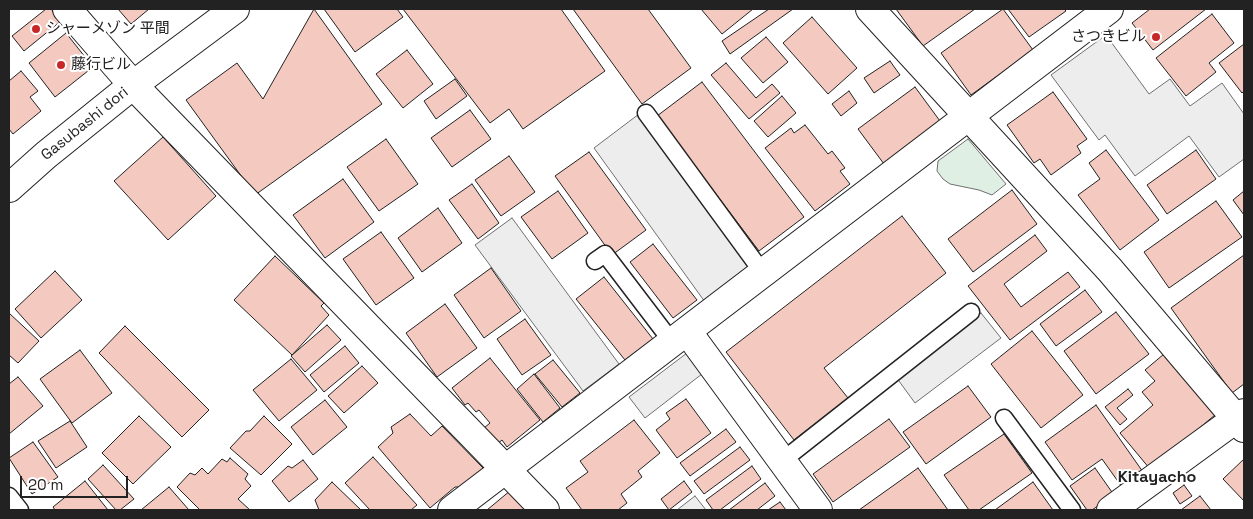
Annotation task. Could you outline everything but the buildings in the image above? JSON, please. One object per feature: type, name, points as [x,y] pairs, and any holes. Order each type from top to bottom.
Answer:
[{"type":"street","points":[[67,9],[133,85],[545,510]]},
{"type":"street","points":[[870,9],[1110,270],[1241,420],[1111,510]]},
{"type":"street","points":[[452,510],[506,469],[616,375],[680,336],[735,287],[763,273],[1109,9]]},
{"type":"street","name":"Gasubashi dori","points":[[9,188],[46,155],[222,13]]},
{"type":"street","points":[[680,336],[782,461],[818,510]]},
{"type":"lane","points":[[646,113],[763,273]]},
{"type":"lane","points":[[595,261],[605,254],[680,336]]},
{"type":"lane","points":[[782,461],[972,312]]},
{"type":"lane","points":[[1004,418],[1072,510]]},
{"type":"lane","points":[[9,496],[20,510]]},
{"type":"green space","points":[[968,139],[1006,184],[992,195],[979,190],[950,184],[937,171],[938,161]]},
{"type":"shaded area","points":[[1106,35],[1149,94],[1170,79],[1190,106],[1222,83],[1244,114],[1244,159],[1219,177],[1189,136],[1135,176],[1105,135],[1099,140],[1051,75]]},
{"type":"shaded area","points":[[639,114],[751,269],[705,302],[594,148]]},
{"type":"shaded area","points":[[512,218],[619,364],[583,391],[475,245]]},
{"type":"shaded area","points":[[981,313],[1001,338],[915,403],[896,377]]},
{"type":"shaded area","points":[[687,353],[702,374],[645,418],[629,397]]},
{"type":"shaded area","points":[[695,496],[706,510],[677,510]]},
{"type":"place","name":"シャーメゾン 平間","points":[[36,29]]},
{"type":"place","name":"さつきビル","points":[[1156,37]]},
{"type":"place","name":"藤行ビル","points":[[61,65]]},
{"type":"district","name":"Kitayacho","points":[[1157,478]]}]
